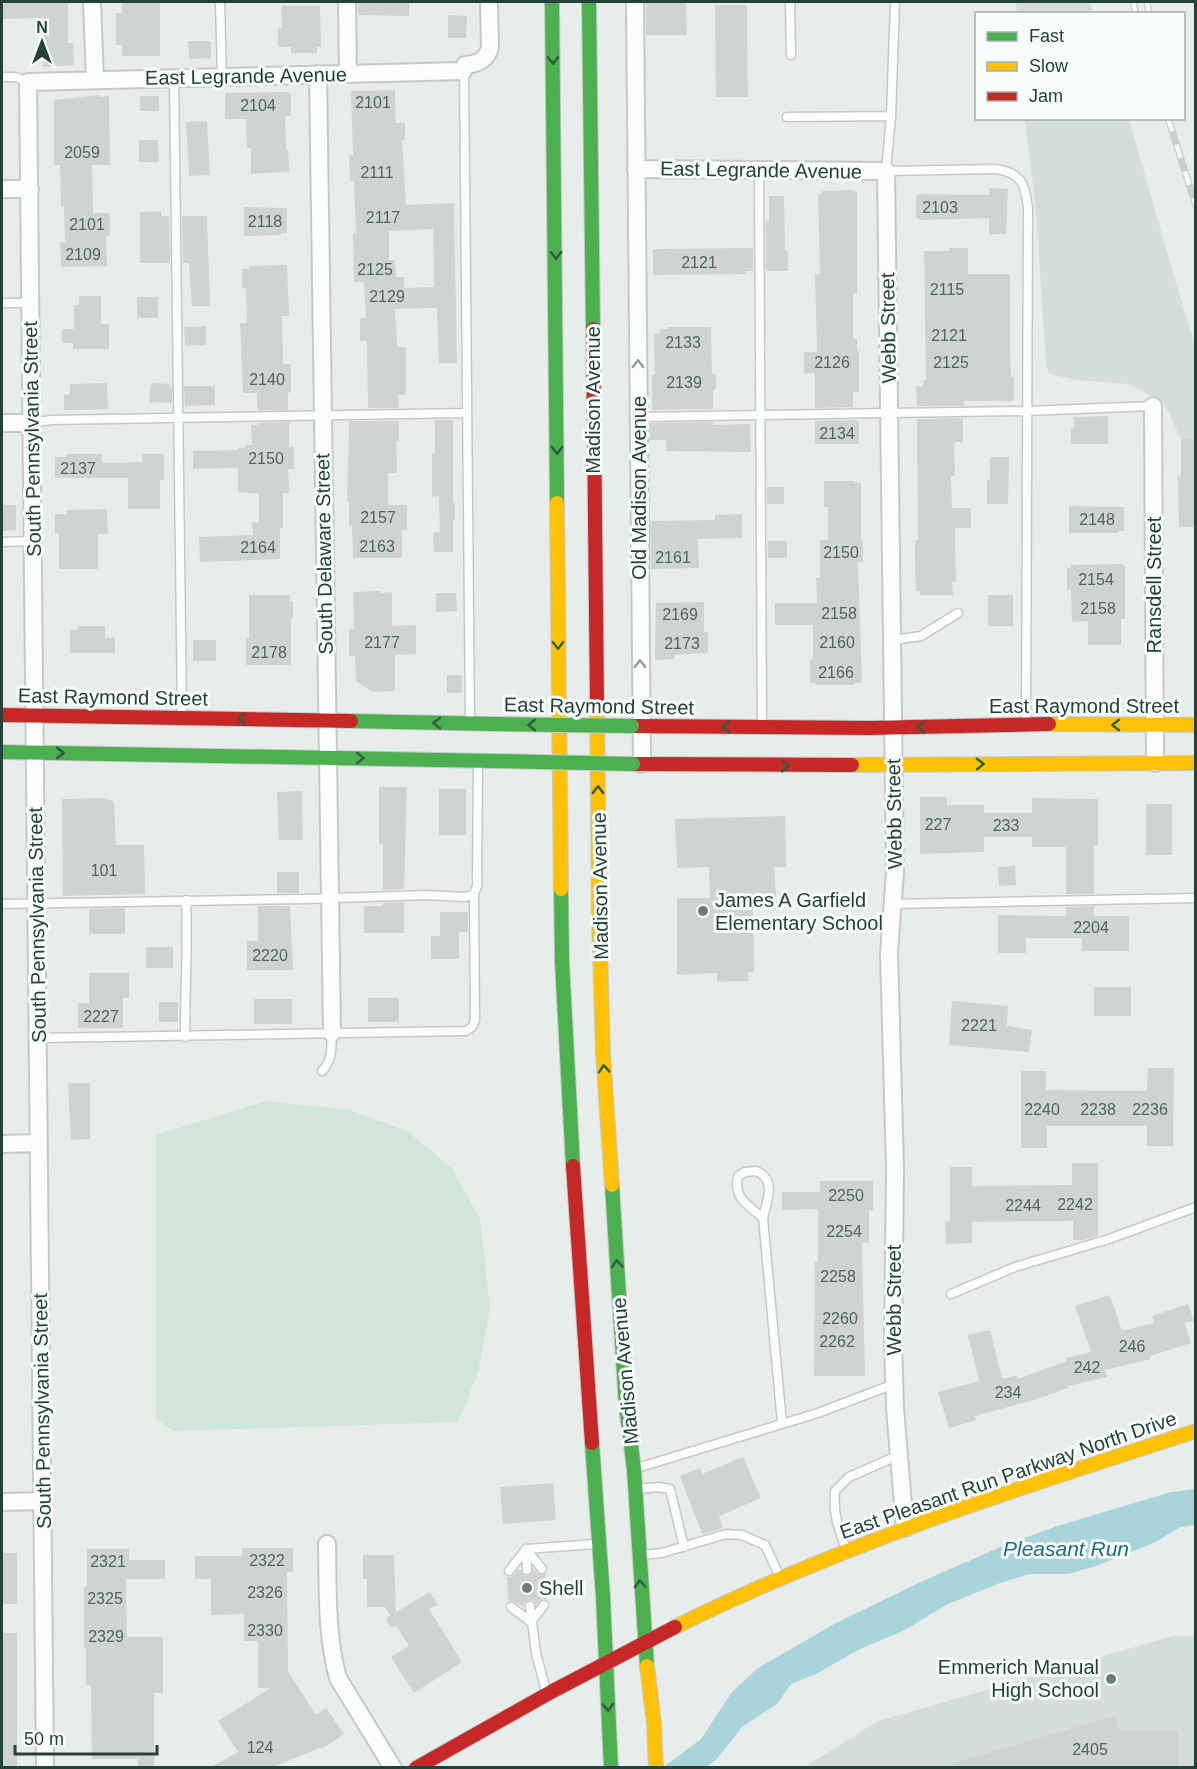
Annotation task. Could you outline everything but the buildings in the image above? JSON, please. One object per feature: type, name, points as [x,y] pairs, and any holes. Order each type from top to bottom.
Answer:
[{"type":"main road","name":"Madison Avenue","points":[[552,2],[562,962],[570,1118],[607,1661],[611,1767]]},
{"type":"main road","name":"Madison Avenue","points":[[589,2],[599,917],[603,1053],[625,1395],[634,1469],[644,1642],[654,1723],[656,1767]]},
{"type":"main road","name":"East Raymond Street","points":[[2,715],[637,726],[893,728],[1196,725]]},
{"type":"main road","points":[[2,752],[637,764],[1196,763]]},
{"type":"main road","name":"East Pleasant Run Parkway North Drive","points":[[416,1767],[607,1661],[701,1613],[781,1578],[905,1528],[1004,1492],[1196,1431]]},
{"type":"street","points":[[92,2],[95,80]]},
{"type":"street","points":[[347,2],[348,74]]},
{"type":"street","name":"East Legrande Avenue","points":[[28,82],[348,74],[464,68],[484,59],[490,46],[489,2]]},
{"type":"street","points":[[635,2],[636,169]]},
{"type":"street","name":"South Delaware Street","points":[[318,74],[332,1033]]},
{"type":"street","name":"South Pennsylvania Street","points":[[28,82],[45,1767]]},
{"type":"street","name":"East Legrande Avenue","points":[[636,169],[886,171]]},
{"type":"street","name":"Old Madison Avenue","points":[[636,169],[637,764]]},
{"type":"street","name":"Webb Street","points":[[886,171],[895,873],[889,953],[895,1161],[892,1321],[894,1384],[905,1528]]},
{"type":"street","points":[[2,189],[30,189]]},
{"type":"street","name":"Ransdell Street","points":[[1152,406],[1155,763]]},
{"type":"street","points":[[2,423],[32,423]]},
{"type":"street","points":[[2,1143],[39,1143]]},
{"type":"street","points":[[2,1502],[43,1501]]},
{"type":"street","points":[[327,1544],[331,1646],[334,1666],[338,1678],[393,1767]]},
{"type":"lane","points":[[220,2],[222,77]]},
{"type":"lane","points":[[790,2],[791,55]]},
{"type":"lane","points":[[895,2],[891,116],[886,171],[996,169],[1007,171],[1021,179],[1028,208],[1026,725]]},
{"type":"lane","points":[[464,68],[470,724]]},
{"type":"lane","points":[[2,77],[16,77],[28,82]]},
{"type":"lane","points":[[174,78],[182,717]]},
{"type":"lane","points":[[787,117],[891,116]]},
{"type":"lane","points":[[759,171],[762,727]]},
{"type":"lane","points":[[2,303],[31,303]]},
{"type":"lane","points":[[638,417],[1026,411],[1152,406]]},
{"type":"lane","points":[[32,423],[51,420],[180,417],[467,413]]},
{"type":"lane","points":[[2,542],[33,541]]},
{"type":"lane","points":[[892,640],[921,636],[958,613]]},
{"type":"lane","points":[[38,1038],[466,1031],[472,1028],[475,1020],[474,894],[477,886],[478,761]]},
{"type":"lane","points":[[2,904],[428,895],[465,897],[474,894]]},
{"type":"lane","points":[[892,904],[1196,898]]},
{"type":"lane","points":[[185,1037],[185,974],[188,939],[186,900]]},
{"type":"lane","points":[[322,1071],[328,1064],[331,1054],[332,1033]]},
{"type":"lane","points":[[763,1218],[740,1197],[736,1187],[738,1176],[745,1172],[762,1173],[770,1188],[763,1218],[782,1423]]},
{"type":"lane","points":[[951,1294],[1015,1268],[1109,1239],[1196,1207]]},
{"type":"lane","points":[[634,1469],[818,1413],[894,1384]]},
{"type":"lane","points":[[846,1551],[833,1509],[835,1491],[849,1477],[899,1455]]},
{"type":"lane","points":[[634,1490],[658,1487],[670,1489],[684,1547]]},
{"type":"lane","points":[[638,1556],[662,1553],[726,1534],[742,1535],[765,1545],[781,1578]]},
{"type":"lane","points":[[509,1571],[526,1549],[599,1544]]},
{"type":"lane","points":[[526,1549],[542,1569]]},
{"type":"lane","points":[[526,1549],[527,1570]]},
{"type":"lane","points":[[531,1622],[544,1605]]},
{"type":"lane","points":[[530,1606],[536,1653],[547,1694]]},
{"type":"lane","points":[[512,1607],[531,1622]]},
{"type":"shaded area","points":[[1016,2],[1089,2],[1094,12],[1017,12]]},
{"type":"shaded area","points":[[1025,120],[1129,120],[1195,344],[1195,438],[1181,439],[1164,403],[1128,384],[1077,380],[1049,374],[1046,364],[1036,211]]},
{"type":"shaded area","name":"Emmerich Manual High School","points":[[1173,1636],[1195,1636],[1195,1767],[803,1768],[878,1721]]},
{"type":"green space","points":[[266,1101],[350,1110],[407,1131],[452,1168],[480,1219],[490,1307],[478,1373],[458,1422],[173,1431],[156,1418],[156,1135]]},
{"type":"water","name":"Pleasant Run","points":[[1195,1489],[1195,1525],[1180,1527],[1156,1542],[1096,1566],[1068,1574],[1029,1574],[948,1604],[903,1631],[860,1649],[816,1674],[791,1684],[777,1704],[742,1727],[716,1760],[706,1767],[662,1768],[701,1739],[732,1692],[758,1668],[836,1623],[1005,1545],[1057,1526],[1171,1492]]},
{"type":"railway","points":[[1133,2],[1136,12]]},
{"type":"railway","points":[[1147,2],[1149,12]]},
{"type":"railway","points":[[1169,120],[1196,206]]},
{"type":"traffic: fast","points":[[552,2],[557,503]]},
{"type":"traffic: fast","points":[[589,2],[593,329]]},
{"type":"traffic: fast","points":[[351,721],[495,724]]},
{"type":"traffic: fast","points":[[495,724],[632,726]]},
{"type":"traffic: fast","points":[[2,752],[493,761]]},
{"type":"traffic: fast","points":[[493,761],[633,764]]},
{"type":"traffic: fast","points":[[561,889],[562,962],[573,1166]]},
{"type":"traffic: fast","points":[[612,1185],[626,1406],[634,1469],[647,1666]]},
{"type":"traffic: fast","points":[[592,1443],[603,1597],[611,1768]]},
{"type":"traffic: slow","points":[[557,503],[561,889]]},
{"type":"traffic: slow","points":[[597,702],[603,1053],[612,1185]]},
{"type":"traffic: slow","points":[[1049,724],[1196,725]]},
{"type":"traffic: slow","points":[[852,765],[1196,763]]},
{"type":"traffic: slow","points":[[675,1627],[802,1569],[931,1519],[1196,1431]]},
{"type":"traffic: slow","points":[[647,1666],[654,1723],[656,1768]]},
{"type":"traffic: jam","points":[[593,329],[597,702]]},
{"type":"traffic: jam","points":[[2,715],[351,721]]},
{"type":"traffic: jam","points":[[632,726],[869,728],[1049,724]]},
{"type":"traffic: jam","points":[[633,764],[852,765]]},
{"type":"traffic: jam","points":[[573,1166],[592,1443]]},
{"type":"traffic: jam","points":[[416,1768],[551,1692],[675,1627]]},
{"type":"place","name":"James A Garfield Elementary School","points":[[703,911]]},
{"type":"place","name":"Shell","points":[[527,1588]]},
{"type":"place","name":"Emmerich Manual High School","points":[[1111,1679]]}]
